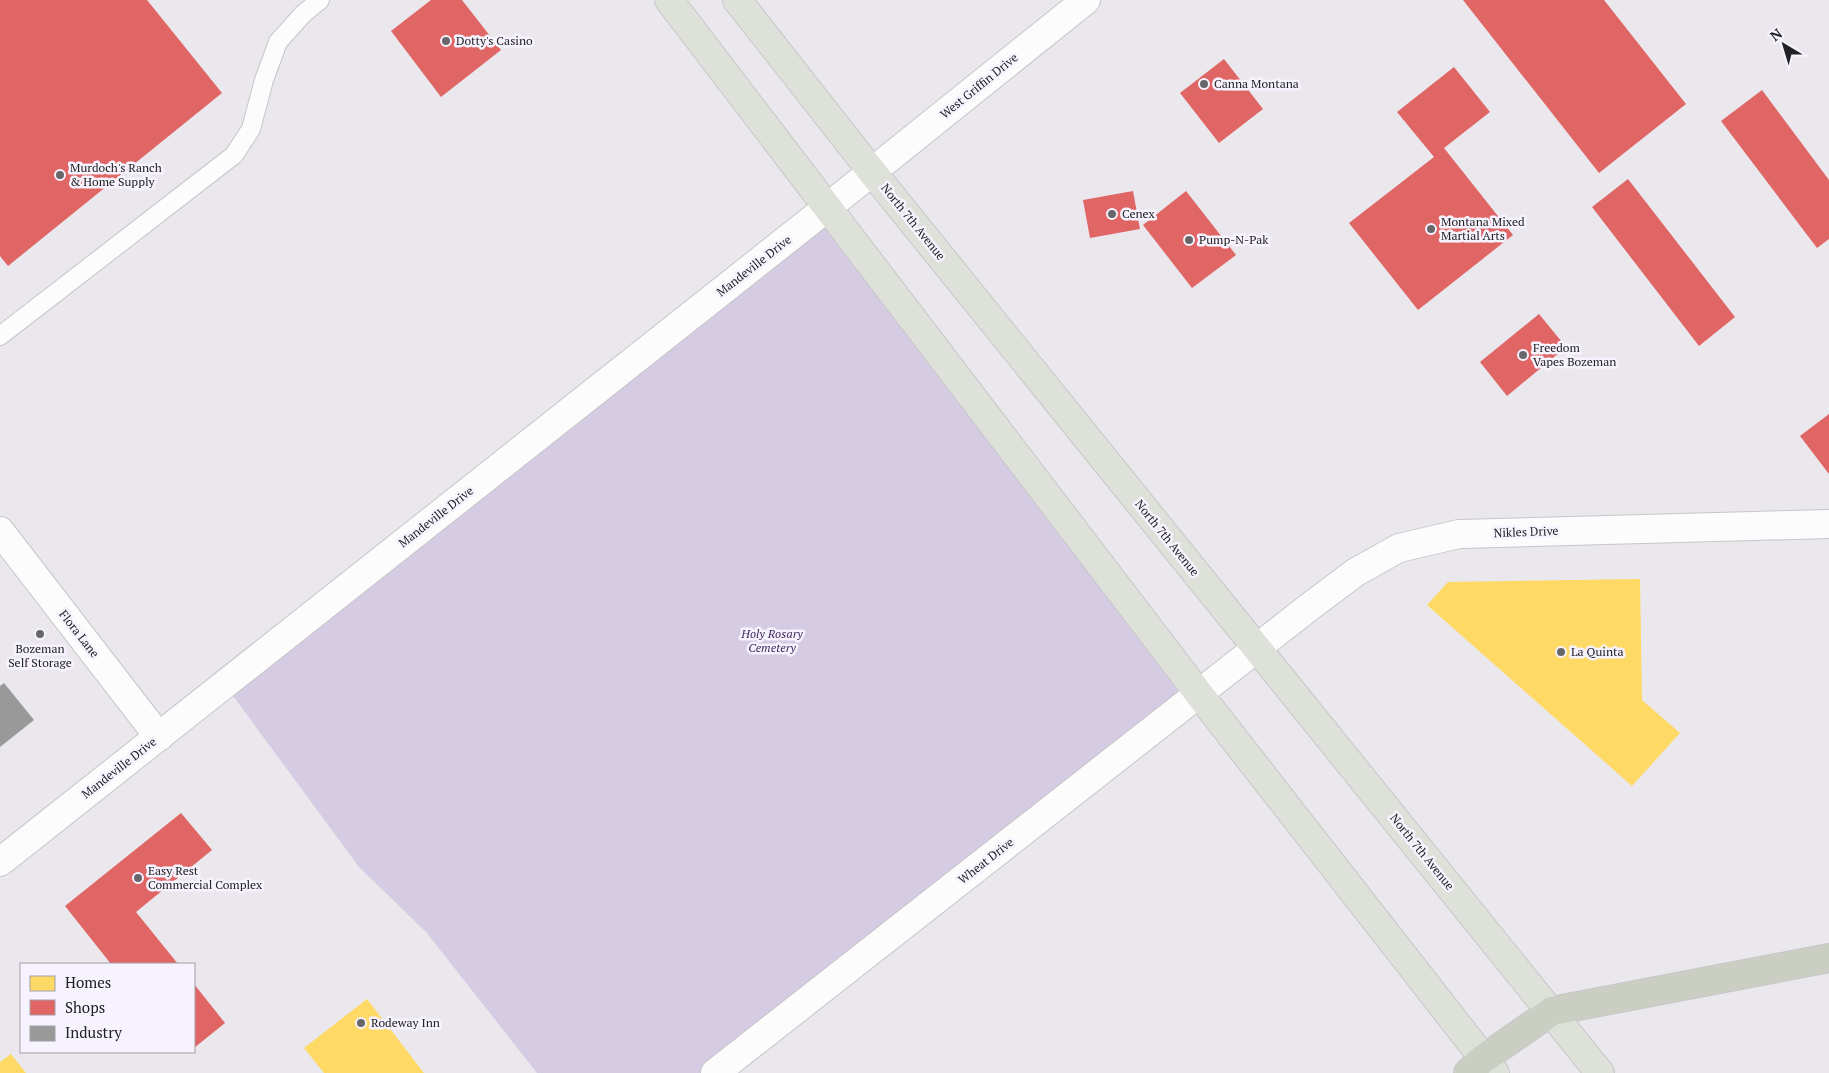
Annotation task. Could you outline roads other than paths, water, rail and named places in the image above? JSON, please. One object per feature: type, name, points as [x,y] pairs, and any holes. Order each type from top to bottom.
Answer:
[{"type":"highway","points":[[1482,1068],[1552,1011],[1829,958]]},
{"type":"main road","points":[[669,0],[1482,1068]]},
{"type":"main road","name":"North 7th Avenue","points":[[737,0],[872,173],[1256,649],[1552,1011],[1600,1073]]},
{"type":"street","name":"West Griffin Drive","points":[[872,173],[1086,0]]},
{"type":"street","name":"Mandeville Drive","points":[[0,862],[872,173]]},
{"type":"street","name":"Nikles Drive","points":[[1256,649],[1356,572],[1399,548],[1459,534],[1829,524]]},
{"type":"street","name":"Flora Lane","points":[[0,531],[159,737]]},
{"type":"street","name":"Wheat Drive","points":[[715,1073],[1256,649]]},
{"type":"lane","points":[[0,336],[234,154],[250,129],[264,80],[278,42],[303,14],[320,0]]},
{"type":"place","name":"Dotty's Casino","points":[[446,41]]},
{"type":"place","name":"Canna Montana","points":[[1204,84]]},
{"type":"place","name":"Murdoch's Ranch & Home Supply","points":[[60,175]]},
{"type":"place","name":"Cenex","points":[[1112,214]]},
{"type":"place","name":"Montana Mixed Martial Arts","points":[[1431,229]]},
{"type":"place","name":"Pump-N-Pak","points":[[1189,240]]},
{"type":"place","name":"Freedom Vapes Bozeman","points":[[1523,355]]},
{"type":"place","name":"Bozeman Self Storage","points":[[40,634]]},
{"type":"place","name":"La Quinta","points":[[1561,652]]},
{"type":"place","name":"Easy Rest Commercial Complex","points":[[138,878]]},
{"type":"place","name":"Rodeway Inn","points":[[361,1023]]},
{"type":"park label","name":"Holy Rosary Cemetery","points":[[772,641]]}]
